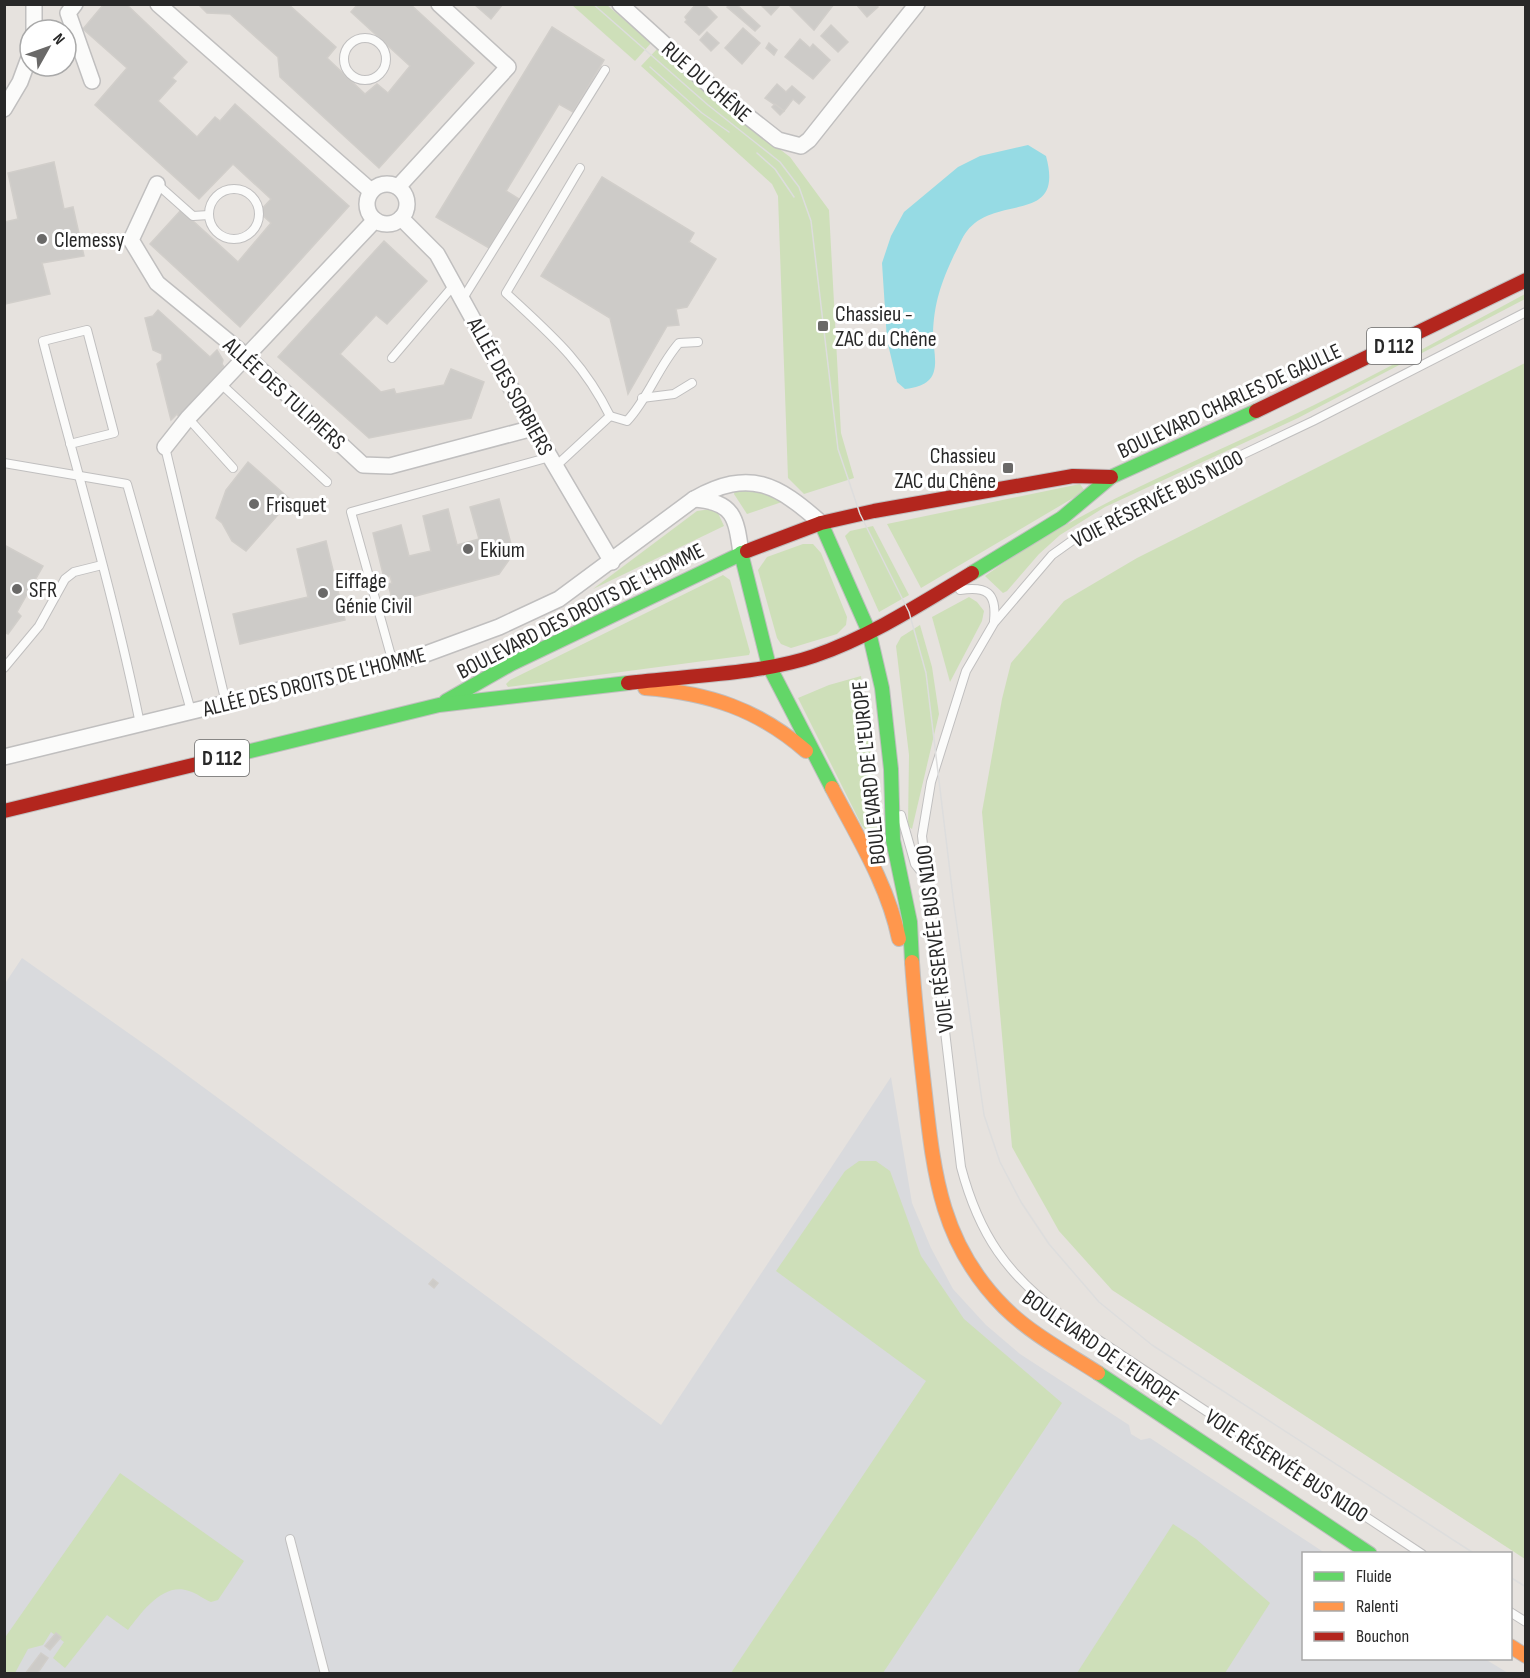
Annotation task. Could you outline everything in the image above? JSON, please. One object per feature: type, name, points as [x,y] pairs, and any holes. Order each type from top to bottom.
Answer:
[{"type":"main road","name":"BOULEVARD CHARLES DE GAULLE","points":[[769,666],[814,656],[869,632],[940,593],[1062,518],[1111,477],[1261,410],[1526,279]]},
{"type":"main road","name":"BOULEVARD CHARLES DE GAULLE","points":[[741,553],[821,523],[874,511],[1073,476],[1111,477]]},
{"type":"main road","name":"BOULEVARD DE L'EUROPE","points":[[821,523],[869,632],[882,688],[891,769],[893,840],[910,922],[916,1019],[934,1174],[946,1220],[965,1257],[1004,1307],[1031,1329],[1367,1552]]},
{"type":"main road","name":"BOULEVARD DE L'EUROPE","points":[[741,553],[769,666],[815,760],[879,879],[894,914],[916,1019]]},
{"type":"main road","name":"BOULEVARD DES DROITS DE L'HOMME","points":[[439,705],[511,664],[741,553]]},
{"type":"main road","name":"BOULEVARD DES DROITS DE L'HOMME","points":[[4,811],[439,705],[611,687],[769,666]]},
{"type":"main road","name":"BOULEVARD DE L'EUROPE","points":[[611,687],[678,690],[727,700],[766,720],[792,738],[815,760]]},
{"type":"main road","points":[[1512,1647],[1526,1656]]},
{"type":"street","points":[[75,4],[68,13],[92,81]]},
{"type":"street","points":[[158,4],[371,191]]},
{"type":"street","points":[[398,187],[508,67],[439,4]]},
{"type":"street","name":"RUE DU CHÊNE","points":[[620,4],[717,92],[778,140],[801,146],[809,140],[917,4]]},
{"type":"street","points":[[4,109],[21,78]]},
{"type":"street","name":"ALLÉE DES TULIPIERS","points":[[157,184],[131,240],[157,283],[246,356],[363,465],[390,466],[533,428]]},
{"type":"street","points":[[387,184],[398,187],[406,198],[406,208],[400,218],[387,224],[375,220],[367,206],[371,191],[387,184]]},
{"type":"street","name":"ALLÉE DES SORBIERS","points":[[400,218],[437,254],[533,428],[612,562]]},
{"type":"street","points":[[165,447],[220,383],[375,220]]},
{"type":"street","name":"ALLÉE DES DROITS DE L'HOMME","points":[[4,757],[393,663],[423,655],[499,627],[559,599],[612,562],[694,499],[718,486],[737,483],[761,484],[779,490],[821,523]]},
{"type":"street","points":[[694,499],[716,501],[726,506],[738,528],[741,553]]},
{"type":"lane","points":[[357,39],[376,40],[385,51],[386,64],[372,79],[358,78],[347,69],[345,56],[347,49],[357,39]]},
{"type":"lane","points":[[462,300],[605,70]]},
{"type":"lane","points":[[580,168],[506,293],[568,351],[595,386],[610,416],[627,421],[638,410],[642,398],[666,357],[679,343],[698,342]]},
{"type":"lane","points":[[157,184],[193,216],[209,215]]},
{"type":"lane","points":[[229,190],[245,192],[256,203],[259,219],[251,232],[237,239],[229,239],[215,231],[209,215],[214,199],[229,190]]},
{"type":"lane","points":[[392,358],[454,285]]},
{"type":"lane","name":"VOIE RÉSERVÉE BUS N100","points":[[1419,1552],[1064,1317],[1026,1287],[989,1241],[969,1196],[961,1167],[922,836],[931,783],[966,671],[994,622],[1052,555],[1094,525],[1313,421],[1526,312]]},
{"type":"lane","points":[[70,444],[114,433],[87,330],[43,341],[78,476],[126,654],[140,724]]},
{"type":"lane","points":[[220,383],[327,482]]},
{"type":"lane","points":[[642,398],[674,394],[692,383]]},
{"type":"lane","points":[[393,663],[351,512],[553,462],[610,416]]},
{"type":"lane","points":[[188,418],[233,468]]},
{"type":"lane","points":[[165,447],[226,703]]},
{"type":"lane","points":[[4,463],[127,484],[191,711]]},
{"type":"lane","points":[[4,668],[39,626],[65,579],[74,572],[102,565]]},
{"type":"lane","points":[[940,593],[975,588],[984,590],[995,603],[994,622]]},
{"type":"lane","points":[[891,769],[908,846],[915,864],[927,879]]},
{"type":"lane","points":[[290,1539],[325,1674]]},
{"type":"lane","points":[[1512,1613],[1526,1622]]},
{"type":"shaded area","points":[[22,958],[161,1056],[661,1425],[891,1077],[912,1203],[931,1248],[953,1289],[986,1325],[1020,1354],[1129,1425],[1131,1434],[1141,1440],[1150,1438],[1323,1552],[1302,1552],[1302,1660],[1487,1660],[1508,1673],[5,1674],[4,985]]},
{"type":"green space","points":[[572,5],[607,5],[651,43],[635,61]]},
{"type":"green space","points":[[657,49],[731,112],[790,157],[829,210],[841,433],[854,478],[804,494],[788,478],[778,196],[772,184],[641,66]]},
{"type":"green space","points":[[1525,294],[1525,299],[1298,418],[1105,507],[1060,535],[1039,554],[1007,591],[1003,593],[985,576],[1093,510],[1344,390]]},
{"type":"green space","points":[[1525,363],[1525,1559],[1112,1290],[1059,1231],[1012,1147],[982,812],[1002,699],[1011,663],[1064,601],[1137,558]]},
{"type":"green space","points":[[1080,484],[1085,491],[921,588],[887,524]]},
{"type":"green space","points":[[735,489],[764,492],[782,502],[747,514],[734,494]]},
{"type":"green space","points":[[711,509],[718,513],[724,526],[593,589],[697,511]]},
{"type":"green space","points":[[873,526],[909,595],[879,612],[845,536],[850,531]]},
{"type":"green space","points":[[803,544],[813,544],[821,553],[847,617],[846,625],[837,634],[791,648],[781,644],[777,638],[758,570],[767,557]]},
{"type":"green space","points":[[723,575],[730,580],[749,655],[508,687],[506,684],[510,680]]},
{"type":"green space","points":[[969,597],[977,602],[984,611],[982,621],[950,682],[932,617]]},
{"type":"green space","points":[[920,625],[932,667],[939,714],[912,829],[908,826],[909,755],[896,646],[901,637]]},
{"type":"green space","points":[[861,676],[881,836],[877,841],[862,826],[798,698],[829,685]]},
{"type":"green space","points":[[859,1161],[876,1161],[890,1171],[921,1256],[964,1319],[1062,1403],[883,1673],[731,1673],[926,1381],[776,1271],[845,1171]]},
{"type":"green space","points":[[120,1473],[244,1561],[218,1600],[211,1602],[195,1593],[179,1589],[170,1591],[154,1600],[128,1630],[107,1615],[65,1668],[53,1658],[64,1642],[51,1632],[43,1645],[28,1649],[15,1673],[5,1673],[4,1639]]},
{"type":"green space","points":[[1173,1524],[1196,1539],[1270,1603],[1225,1673],[1077,1673]]},
{"type":"water","points":[[1028,145],[1046,156],[1049,178],[1046,192],[1025,206],[994,213],[980,220],[965,233],[939,293],[933,334],[934,371],[930,379],[922,385],[905,389],[897,382],[887,340],[882,263],[891,236],[904,212],[958,167],[980,156]]},
{"type":"building","points":[[104,4],[126,4],[187,62],[172,78],[176,81],[158,101],[197,137],[215,117],[220,121],[235,104],[349,206],[240,327],[150,244],[181,210],[238,262],[271,223],[259,212],[271,199],[233,164],[199,199],[95,105],[127,68],[83,29]]},
{"type":"building","points":[[198,4],[288,4],[336,47],[327,58],[365,94],[377,84],[388,93],[410,66],[351,12],[358,4],[410,4],[474,63],[379,168],[280,77],[278,57],[230,14],[207,13]]},
{"type":"building","points":[[474,4],[503,4],[491,19]]},
{"type":"building","points":[[696,4],[704,4],[717,17],[699,35],[685,22],[687,20],[685,17]]},
{"type":"building","points":[[729,4],[736,4],[760,26],[755,31],[727,7]]},
{"type":"building","points":[[760,4],[781,4],[771,15]]},
{"type":"building","points":[[788,4],[834,4],[814,30]]},
{"type":"building","points":[[856,4],[875,4],[878,7],[867,17]]},
{"type":"building","points":[[831,25],[848,42],[838,52],[821,36]]},
{"type":"building","points":[[552,27],[604,60],[573,112],[559,104],[506,191],[519,199],[489,248],[436,217]]},
{"type":"building","points":[[743,28],[760,43],[742,64],[725,48]]},
{"type":"building","points":[[707,32],[719,43],[711,51],[700,40]]},
{"type":"building","points":[[800,39],[810,48],[813,44],[830,60],[813,79],[785,57]]},
{"type":"building","points":[[769,43],[777,50],[774,55],[766,48]]},
{"type":"building","points":[[777,84],[786,92],[792,86],[805,97],[799,104],[793,99],[784,111],[765,98]]},
{"type":"building","points":[[775,104],[784,111],[780,115],[772,107]]},
{"type":"building","name":"Clemessy","points":[[54,162],[64,209],[73,207],[84,256],[42,263],[50,294],[5,304],[4,222],[18,219],[8,173]]},
{"type":"building","points":[[602,177],[694,233],[689,242],[716,259],[687,307],[676,309],[679,325],[667,326],[628,394],[610,318],[541,276]]},
{"type":"building","points":[[384,241],[427,281],[387,324],[376,315],[340,354],[381,392],[394,389],[396,394],[444,385],[451,369],[484,382],[471,418],[369,438],[278,357]]},
{"type":"building","points":[[158,310],[210,357],[217,350],[224,367],[179,417],[177,414],[171,420],[157,364],[162,360],[162,354],[153,350],[145,318],[153,316]]},
{"type":"building","name":"Frisquet","points":[[248,462],[291,500],[246,551],[232,541],[222,523],[216,518],[226,490]]},
{"type":"building","name":"Ekium","points":[[499,499],[511,544],[505,546],[511,557],[499,574],[393,602],[388,584],[392,583],[390,576],[384,578],[373,533],[401,525],[409,556],[431,551],[423,516],[448,509],[457,545],[479,539],[470,507]]},
{"type":"building","name":"Eiffage Génie Civil","points":[[326,541],[345,620],[240,644],[233,614],[308,597],[297,549]]},
{"type":"building","name":"SFR","points":[[4,545],[43,566],[17,612],[21,616],[8,634],[4,632]]},
{"type":"building","points":[[433,1279],[438,1283],[434,1288],[429,1284]]},
{"type":"building","points":[[56,1633],[61,1637],[50,1650],[45,1646]]},
{"type":"building","points":[[41,1653],[48,1658],[37,1674],[25,1674]]},
{"type":"tram line","points":[[593,4],[708,105],[780,162],[799,187],[811,221],[838,449],[860,514],[909,612],[926,673],[954,905],[984,1115],[1000,1162],[1021,1202],[1049,1244],[1099,1302],[1152,1345],[1472,1552]]},
{"type":"tram line","points":[[650,67],[702,113],[729,132]]},
{"type":"tram line","points":[[757,153],[775,169],[794,197]]},
{"type":"tram line","points":[[1512,1578],[1526,1587]]},
{"type":"traffic: fast","points":[[972,573],[1062,518],[1111,477],[1256,411]]},
{"type":"traffic: fast","points":[[821,523],[869,632],[882,688],[891,769],[893,840],[910,922],[912,962]]},
{"type":"traffic: fast","points":[[446,701],[511,664],[747,551]]},
{"type":"traffic: fast","points":[[741,553],[769,666],[832,788]]},
{"type":"traffic: fast","points":[[234,755],[439,705],[628,683]]},
{"type":"traffic: fast","points":[[1098,1373],[1367,1552]]},
{"type":"traffic: slow","points":[[645,688],[690,694],[731,706],[769,724],[806,751]]},
{"type":"traffic: slow","points":[[832,788],[880,880],[899,939]]},
{"type":"traffic: slow","points":[[912,962],[932,1154],[954,1234],[983,1283],[1004,1307],[1037,1334],[1098,1373]]},
{"type":"traffic: slow","points":[[1512,1647],[1526,1656]]},
{"type":"traffic: jam","points":[[1256,411],[1526,280]]},
{"type":"traffic: jam","points":[[747,551],[821,523],[874,511],[1073,476],[1111,477]]},
{"type":"traffic: jam","points":[[628,683],[747,671],[814,656],[875,629],[972,573]]},
{"type":"traffic: jam","points":[[4,811],[234,755]]},
{"type":"place","name":"Clemessy","points":[[42,239]]},
{"type":"place","name":"Chassieu - ZAC du Chêne","points":[[823,326]]},
{"type":"place","name":"Chassieu ZAC du Chêne","points":[[1008,468]]},
{"type":"place","name":"Frisquet","points":[[254,504]]},
{"type":"place","name":"Ekium","points":[[468,549]]},
{"type":"place","name":"SFR","points":[[17,589]]},
{"type":"place","name":"Eiffage Génie Civil","points":[[323,593]]}]
